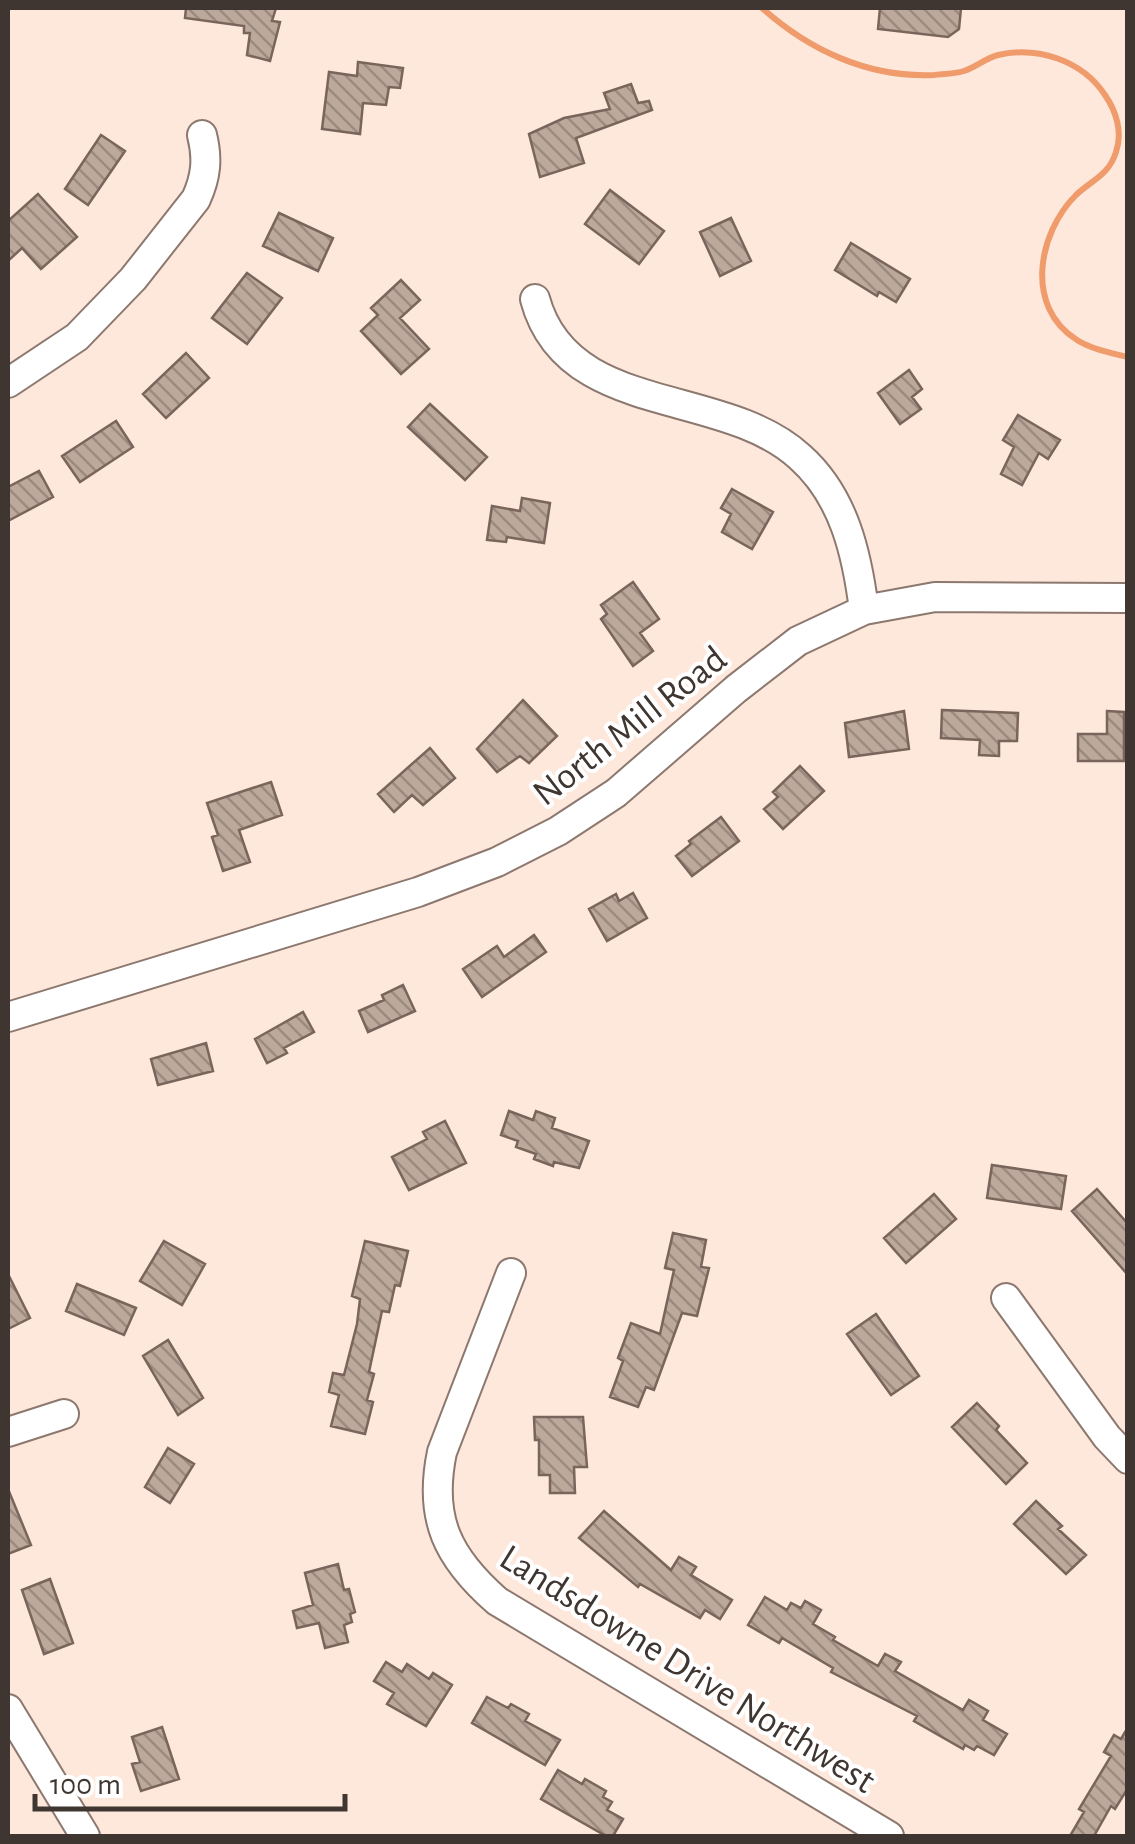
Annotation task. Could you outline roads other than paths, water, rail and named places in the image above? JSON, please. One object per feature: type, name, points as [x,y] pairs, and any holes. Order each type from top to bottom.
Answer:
[{"type":"street","points":[[8,383],[77,337],[133,279],[196,199],[203,184],[206,151],[202,135]]},
{"type":"street","points":[[535,299],[550,339],[581,367],[642,395],[747,422],[803,459],[824,484],[846,526],[859,567],[864,610]]},
{"type":"street","name":"North Mill Road","points":[[8,1018],[418,892],[498,862],[558,831],[616,792],[736,688],[798,641],[864,610],[935,597],[1128,598]]},
{"type":"street","name":"Landsdowne Drive Northwest","points":[[510,1273],[442,1452],[437,1500],[442,1528],[468,1576],[497,1601],[889,1836]]},
{"type":"street","points":[[1006,1298],[1107,1437],[1128,1459]]},
{"type":"street","points":[[8,1432],[64,1414]]},
{"type":"street","points":[[8,1710],[85,1836]]},
{"type":"waterway","points":[[762,8],[820,48],[886,72],[953,73],[998,55],[1028,53],[1058,58],[1095,83],[1115,115],[1118,144],[1109,166],[1076,195],[1053,229],[1042,269],[1043,290],[1060,326],[1077,340],[1128,357]]}]
